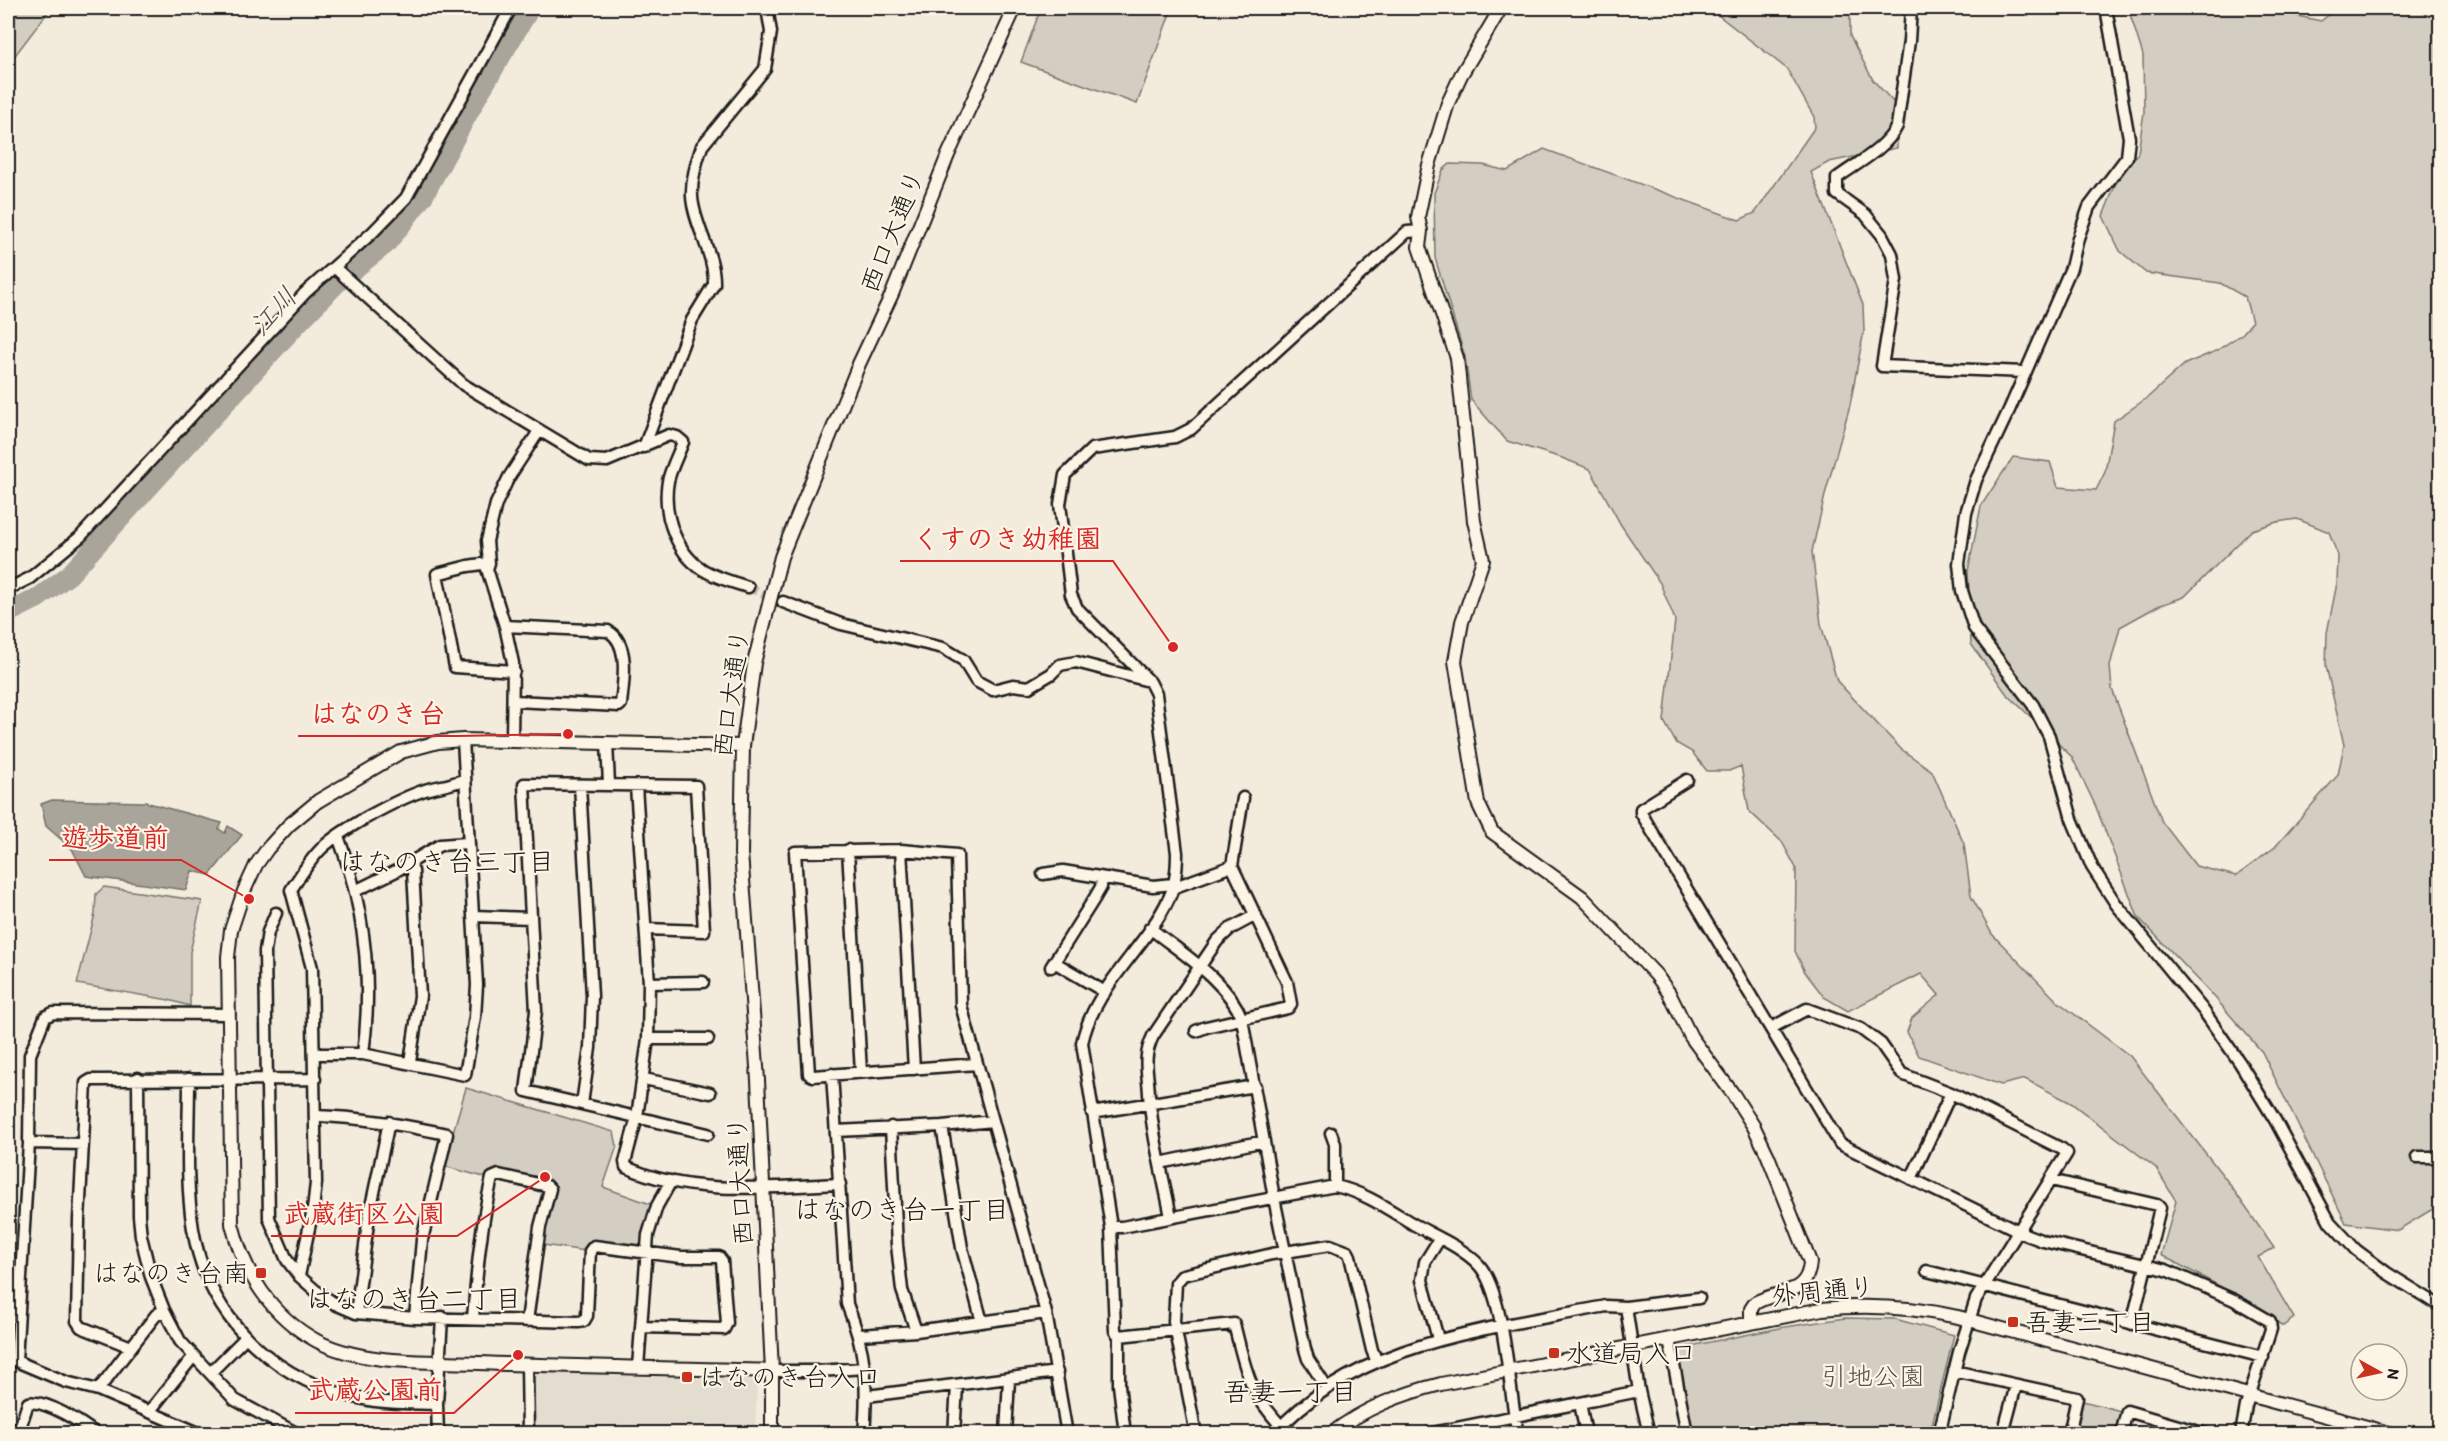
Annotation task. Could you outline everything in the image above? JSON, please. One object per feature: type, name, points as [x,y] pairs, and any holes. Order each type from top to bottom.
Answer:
[{"type":"street","points":[[8,589],[30,578],[80,537],[305,293],[406,198],[511,8]]},
{"type":"street","points":[[644,447],[692,320],[714,284],[708,251],[692,196],[698,158],[702,146],[765,69],[771,32],[766,8]]},
{"type":"street","name":"西口大通り","points":[[772,1434],[772,1371],[758,1080],[741,853],[743,747],[754,663],[782,557],[859,364],[892,294],[948,155],[1015,8]]},
{"type":"street","points":[[1501,8],[1461,75],[1448,103],[1429,165],[1418,217],[1421,231],[1419,247],[1457,358],[1474,521],[1483,560],[1462,621],[1455,661],[1478,803],[1492,832],[1582,897],[1656,975],[1669,993],[1691,1037],[1754,1127],[1809,1254],[1810,1272],[1801,1286],[1755,1303],[1751,1309],[1751,1322]]},
{"type":"street","points":[[1911,8],[1909,41],[1897,126],[1893,135],[1837,178],[1835,188],[1837,194],[1865,214],[1882,235],[1892,254],[1896,280],[1882,366],[2024,372]]},
{"type":"street","points":[[2106,8],[2129,138],[2127,157],[2089,207],[2071,268],[1976,480],[1966,513],[1959,564],[1962,591],[1974,628],[2033,705],[2049,736],[2073,819],[2092,867],[2116,904],[2203,1011],[2240,1063],[2275,1120],[2330,1222],[2356,1250],[2386,1273],[2440,1306]]},
{"type":"street","points":[[1125,1434],[1119,1385],[1119,1336],[1115,1331],[1112,1227],[1082,1043],[1089,1018],[1168,900],[1173,884],[1177,853],[1156,694],[1150,682],[1077,608],[1071,595],[1060,504],[1065,475],[1092,449],[1175,437],[1191,429],[1407,232],[1421,231]]},
{"type":"street","points":[[334,267],[464,385],[576,454],[596,461],[607,461],[669,435],[677,437],[682,442],[668,482],[667,501],[677,541],[687,555],[706,572],[748,587]]},
{"type":"street","points":[[512,740],[514,671],[505,626],[487,569],[489,563],[487,541],[496,504],[509,477],[540,431]]},
{"type":"street","points":[[489,563],[437,574],[455,667],[514,671]]},
{"type":"street","points":[[783,602],[841,624],[943,648],[963,660],[976,681],[993,690],[1013,685],[1029,687],[1051,674],[1060,665],[1076,662],[1150,682]]},
{"type":"street","points":[[505,626],[608,631],[614,634],[622,655],[624,670],[619,706],[514,701]]},
{"type":"street","points":[[314,1054],[363,1054],[465,1075],[476,1017],[477,985],[467,843],[463,740]]},
{"type":"street","points":[[743,747],[512,740],[438,742],[401,752],[318,801],[289,825],[268,848],[247,884],[231,930],[228,957],[232,1224],[237,1244],[249,1271],[269,1303],[290,1322],[317,1341],[339,1350],[367,1357],[527,1365],[772,1371],[865,1368]]},
{"type":"street","points":[[607,744],[609,784]]},
{"type":"street","points":[[299,1276],[316,1183],[315,1079],[312,968],[291,890],[322,848],[338,836],[404,799],[465,779]]},
{"type":"street","points":[[1687,780],[1641,809],[1641,813],[1840,1144],[2018,1231],[2043,1241],[2166,1270],[2234,1300],[2270,1321],[2271,1329],[2250,1395],[2241,1434]]},
{"type":"street","points":[[646,929],[704,931],[696,786],[524,784],[536,1011],[526,1091],[708,1134]]},
{"type":"street","points":[[580,785],[592,996],[590,1048],[582,1104]]},
{"type":"street","points":[[636,786],[649,983],[648,1039],[644,1079],[625,1162],[626,1167],[671,1181],[724,1188],[840,1184]]},
{"type":"street","points":[[1196,1031],[1287,1008],[1291,1004],[1287,982],[1232,866],[1244,798]]},
{"type":"street","points":[[338,836],[349,864],[361,920],[366,963],[367,1025],[363,1054]]},
{"type":"street","points":[[354,891],[440,845],[467,843]]},
{"type":"street","points":[[848,850],[861,1072]]},
{"type":"street","points":[[901,850],[914,1069]]},
{"type":"street","points":[[977,1064],[809,1074],[795,852],[901,850],[957,855],[961,1005],[1046,1313],[1067,1434]]},
{"type":"street","points":[[410,863],[413,871],[420,996],[410,1062]]},
{"type":"street","points":[[1043,874],[1063,871],[1153,886],[1173,884],[1175,887],[1232,866]]},
{"type":"street","points":[[1102,878],[1094,899],[1052,964],[1105,992]]},
{"type":"street","points":[[276,913],[268,932],[265,951],[269,1218],[287,1260],[299,1276],[315,1291],[335,1304],[356,1313],[415,1318],[584,1321],[587,1316],[590,1251],[594,1246],[681,1257],[719,1257],[722,1260],[726,1323],[724,1329],[641,1327]]},
{"type":"street","points":[[1171,1217],[1149,1105],[1145,1069],[1150,1042],[1224,934],[1257,915]]},
{"type":"street","points":[[473,916],[531,918]]},
{"type":"street","points":[[1150,928],[1228,993],[1242,1019],[1274,1198],[1305,1349],[1308,1359],[1328,1388]]},
{"type":"street","points":[[649,983],[703,982]]},
{"type":"street","points":[[1771,1028],[1807,1009],[1860,1029],[1881,1044],[1902,1074],[1951,1094],[2067,1153],[1976,1299],[1954,1371],[1939,1434]]},
{"type":"street","points":[[201,1434],[98,1390],[66,1382],[19,1363],[15,1359],[29,1143],[30,1055],[45,1017],[53,1013],[229,1014]]},
{"type":"street","points":[[648,1039],[708,1039]]},
{"type":"street","points":[[832,1074],[847,1304],[860,1335],[865,1368],[867,1396],[864,1434]]},
{"type":"street","points":[[138,1078],[140,1226],[146,1257],[164,1310],[180,1341],[235,1400],[286,1431],[298,1434]]},
{"type":"street","points":[[189,1079],[190,1193],[195,1241],[204,1272],[213,1291],[245,1338],[292,1373],[325,1388],[372,1401],[437,1404]]},
{"type":"street","points":[[131,1347],[81,1327],[77,1321],[85,1085],[88,1080],[315,1079]]},
{"type":"street","points":[[644,1079],[710,1093]]},
{"type":"street","points":[[1092,1113],[1254,1086]]},
{"type":"street","points":[[1911,1179],[1951,1094]]},
{"type":"street","points":[[315,1116],[347,1116],[447,1134],[422,1240],[415,1318]]},
{"type":"street","points":[[836,1131],[993,1121]]},
{"type":"street","points":[[356,1313],[369,1216],[389,1122]]},
{"type":"street","points":[[942,1126],[962,1248],[982,1322]]},
{"type":"street","points":[[891,1127],[901,1281],[916,1330]]},
{"type":"street","points":[[1331,1133],[1335,1144],[1335,1186]]},
{"type":"street","points":[[1160,1163],[1264,1141]]},
{"type":"street","points":[[29,1143],[83,1144]]},
{"type":"street","points":[[2417,1157],[2440,1157]]},
{"type":"street","points":[[473,1318],[478,1249],[484,1209],[492,1178],[499,1175],[540,1184],[550,1189],[540,1227],[527,1321]]},
{"type":"street","points":[[2051,1180],[2157,1205],[2160,1208],[2132,1324]]},
{"type":"street","points":[[638,1368],[648,1235],[657,1206],[671,1181]]},
{"type":"street","points":[[1112,1227],[1122,1227],[1335,1186],[1369,1198],[1472,1258],[1484,1271],[1502,1326],[1518,1434]]},
{"type":"street","points":[[1438,1339],[1422,1280],[1425,1262],[1440,1239]]},
{"type":"street","points":[[1196,1434],[1174,1321],[1176,1283],[1183,1275],[1330,1245],[1348,1252],[1377,1362]]},
{"type":"street","points":[[1927,1270],[1984,1287],[2263,1358]]},
{"type":"street","points":[[1119,1336],[1234,1324],[1249,1383],[1277,1430],[1328,1388],[1377,1362],[1438,1339],[1606,1306],[1626,1307],[1699,1298]]},
{"type":"street","name":"外周通り","points":[[1331,1434],[1369,1409],[1410,1392],[1507,1370],[1751,1322],[1822,1309],[1868,1306],[1911,1308],[1969,1320],[2393,1434]]},
{"type":"street","points":[[1626,1307],[1639,1391],[1649,1434]]},
{"type":"street","points":[[98,1390],[156,1315],[164,1310]]},
{"type":"street","points":[[860,1335],[1046,1313]]},
{"type":"street","points":[[438,1434],[437,1404],[442,1317]]},
{"type":"street","points":[[210,1373],[245,1338]]},
{"type":"street","points":[[1669,1339],[1687,1434]]},
{"type":"street","points":[[149,1412],[193,1357]]},
{"type":"street","points":[[527,1365],[528,1434]]},
{"type":"street","points":[[1954,1371],[2078,1398],[2069,1434]]},
{"type":"street","points":[[867,1396],[1057,1372]]},
{"type":"street","points":[[1006,1434],[1009,1379]]},
{"type":"street","points":[[2003,1434],[2016,1385]]},
{"type":"street","points":[[954,1434],[957,1386]]},
{"type":"street","points":[[1427,1434],[1454,1431],[1639,1391]]},
{"type":"street","points":[[18,1434],[28,1403],[32,1402],[59,1411],[85,1425],[96,1434]]},
{"type":"street","points":[[1580,1403],[1586,1434]]},
{"type":"street","points":[[2121,1434],[2127,1411],[2206,1434]]},
{"type":"shaded area","points":[[52,800],[145,802],[222,823],[219,829],[225,833],[228,826],[242,835],[210,875],[192,871],[186,890],[86,876],[72,849],[46,826],[41,804]]},
{"type":"shaded area","points":[[535,1373],[753,1380],[757,1384],[755,1433],[531,1434],[532,1377]]},
{"type":"green space","points":[[8,8],[51,8],[13,58],[8,57]]},
{"type":"green space","points":[[1041,8],[1172,8],[1137,104],[1021,62]]},
{"type":"green space","points":[[1709,8],[1850,8],[1850,36],[1873,80],[1897,106],[1897,148],[1829,162],[1811,172],[1863,305],[1864,331],[1850,405],[1812,551],[1821,624],[1837,681],[1901,749],[1932,771],[1964,844],[1971,896],[1992,934],[2057,1001],[2130,1056],[2228,1182],[2274,1248],[2258,1257],[2294,1318],[2283,1326],[2225,1289],[2161,1255],[2176,1201],[2156,1168],[2071,1103],[2025,1079],[2001,1085],[1919,1056],[1907,1032],[1912,1018],[1939,995],[1921,974],[1848,1011],[1824,997],[1805,972],[1795,951],[1796,868],[1782,842],[1749,811],[1741,766],[1729,771],[1707,771],[1692,752],[1676,743],[1664,721],[1675,620],[1660,583],[1621,525],[1590,469],[1507,441],[1471,400],[1465,357],[1435,258],[1434,193],[1443,170],[1450,164],[1483,165],[1507,171],[1544,149],[1739,220],[1755,213],[1815,127],[1814,117],[1787,69]]},
{"type":"green space","points":[[2128,8],[2291,8],[2293,15],[2321,21],[2337,8],[2440,8],[2440,1207],[2398,1230],[2346,1223],[2262,1052],[2210,992],[2138,917],[2096,807],[2072,757],[2006,693],[1971,644],[1968,571],[1981,506],[2013,457],[2050,462],[2058,487],[2096,490],[2105,472],[2114,421],[2147,398],[2185,364],[2216,351],[2243,333],[2252,322],[2245,297],[2220,283],[2146,273],[2120,251],[2103,216],[2116,183],[2138,153],[2144,112],[2143,55]],"holes":[[[2297,519],[2329,532],[2338,556],[2337,583],[2327,633],[2326,666],[2344,745],[2338,775],[2275,847],[2236,876],[2196,866],[2162,822],[2112,689],[2110,666],[2120,627],[2158,606],[2184,597],[2252,530],[2277,522]]]},
{"type":"green space","points":[[104,887],[202,901],[190,952],[190,1006],[169,1000],[77,984],[95,914],[96,894]]},
{"type":"green space","points":[[466,1088],[614,1132],[617,1146],[603,1187],[653,1205],[636,1258],[543,1245],[539,1241],[551,1195],[443,1166]]},
{"type":"green space","name":"引地公園","points":[[1845,1318],[1895,1319],[1954,1335],[1930,1433],[1691,1433],[1675,1349],[1785,1327]]},
{"type":"green space","points":[[2083,1401],[2121,1411],[2115,1433],[2074,1434]]},
{"type":"waterway","name":"江川","points":[[8,613],[38,598],[69,575],[298,323],[340,280],[386,244],[424,195],[478,95],[530,8]]},
{"type":"tunnel","points":[[748,587],[778,600]]},
{"type":"place","name":"くすのき幼稚園","points":[[1173,647]]},
{"type":"place","name":"はなのき台","points":[[568,734]]},
{"type":"place","name":"遊歩道前","points":[[249,899]]},
{"type":"place","name":"武蔵街区公園","points":[[545,1177]]},
{"type":"place","name":"はなのき台南","points":[[261,1273]]},
{"type":"place","name":"吾妻三丁目","points":[[2013,1322]]},
{"type":"place","name":"水道局入口","points":[[1554,1353]]},
{"type":"place","name":"武蔵公園前","points":[[518,1355]]},
{"type":"place","name":"はなのき台入口","points":[[687,1377]]},
{"type":"district","name":"はなのき台三丁目","points":[[447,861]]},
{"type":"district","name":"はなのき台一丁目","points":[[902,1209]]},
{"type":"district","name":"はなのき台二丁目","points":[[414,1298]]},
{"type":"district","name":"吾妻一丁目","points":[[1290,1391]]}]
